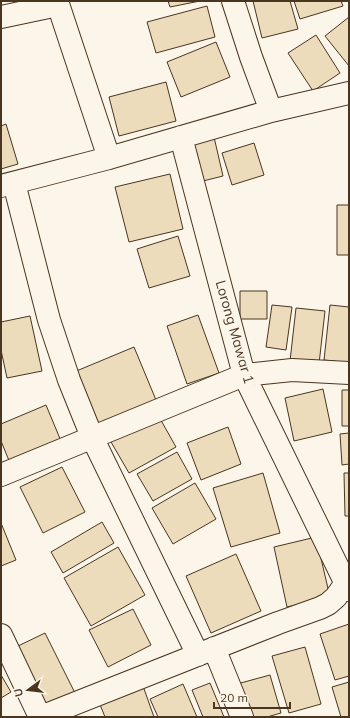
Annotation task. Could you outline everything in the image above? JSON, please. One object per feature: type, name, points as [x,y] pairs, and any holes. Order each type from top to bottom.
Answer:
[{"type":"street","points":[[233,1],[251,58],[271,111]]},
{"type":"street","points":[[1,17],[57,3],[110,158]]},
{"type":"street","points":[[242,717],[92,437],[69,380],[7,185],[110,158],[271,111],[349,93]]},
{"type":"street","name":"Lorong Mawar 1","points":[[181,137],[244,375],[348,583]]},
{"type":"street","points":[[1,475],[244,375],[292,370],[349,373]]},
{"type":"street","points":[[1,635],[40,717],[320,608],[328,604],[336,597],[348,583]]},
{"type":"building","points":[[168,1],[200,1],[170,7]]},
{"type":"building","points":[[253,1],[290,1],[298,29],[262,38]]},
{"type":"building","points":[[294,1],[341,1],[343,6],[300,19]]},
{"type":"building","points":[[207,6],[215,37],[156,53],[147,22]]},
{"type":"building","points":[[349,17],[349,66],[325,36]]},
{"type":"building","points":[[316,35],[340,73],[313,91],[288,53]]},
{"type":"building","points":[[216,42],[230,77],[181,97],[167,62]]},
{"type":"building","points":[[166,82],[176,121],[119,136],[109,97]]},
{"type":"building","points":[[6,124],[18,164],[1,169],[1,126]]},
{"type":"building","points":[[214,137],[223,176],[199,182],[189,142]]},
{"type":"building","points":[[254,143],[264,175],[232,185],[222,153]]},
{"type":"building","points":[[170,174],[183,229],[129,242],[115,187]]},
{"type":"building","points":[[337,205],[349,205],[349,255],[337,255]]},
{"type":"building","points":[[178,236],[190,276],[149,288],[137,249]]},
{"type":"building","points":[[240,291],[267,291],[267,319],[240,319]]},
{"type":"building","points":[[272,305],[292,307],[286,350],[266,347]]},
{"type":"building","points":[[330,305],[349,307],[349,363],[324,360]]},
{"type":"building","points":[[296,308],[325,311],[319,364],[290,361]]},
{"type":"building","points":[[198,315],[219,373],[187,384],[167,326]]},
{"type":"building","points":[[30,316],[42,371],[7,378],[1,350],[1,322]]},
{"type":"building","points":[[134,347],[156,400],[96,425],[74,372]]},
{"type":"building","points":[[323,389],[332,432],[294,441],[285,398]]},
{"type":"building","points":[[342,390],[349,390],[349,426],[342,426]]},
{"type":"building","points":[[46,405],[61,441],[10,463],[1,441],[1,424]]},
{"type":"building","points":[[158,415],[176,447],[129,473],[111,442]]},
{"type":"building","points":[[228,427],[241,464],[201,480],[187,443]]},
{"type":"building","points":[[349,433],[349,464],[342,465],[340,434]]},
{"type":"building","points":[[177,452],[192,479],[153,501],[137,474]]},
{"type":"building","points":[[62,467],[85,512],[43,533],[20,487]]},
{"type":"building","points":[[263,473],[280,533],[231,547],[213,488]]},
{"type":"building","points":[[344,473],[349,473],[349,516],[345,516]]},
{"type":"building","points":[[195,483],[216,519],[173,544],[152,508]]},
{"type":"building","points":[[102,522],[114,543],[63,573],[51,552]]},
{"type":"building","points":[[1,523],[16,560],[1,566]]},
{"type":"building","points":[[316,537],[330,597],[287,607],[274,547]]},
{"type":"building","points":[[118,547],[145,595],[91,626],[64,578]]},
{"type":"building","points":[[236,554],[261,611],[211,633],[186,576]]},
{"type":"building","points":[[133,609],[151,645],[108,667],[89,630]]},
{"type":"building","points":[[349,624],[349,676],[335,680],[320,634]]},
{"type":"building","points":[[45,633],[76,695],[46,710],[16,647]]},
{"type":"building","points":[[305,647],[321,704],[289,713],[272,656]]},
{"type":"building","points":[[1,675],[11,692],[1,698]]},
{"type":"building","points":[[270,675],[281,713],[267,717],[246,717],[237,684]]},
{"type":"building","points":[[349,682],[349,717],[341,717],[332,687]]},
{"type":"building","points":[[210,683],[224,717],[203,717],[192,690]]},
{"type":"building","points":[[183,684],[197,717],[158,717],[150,699]]},
{"type":"building","points":[[143,686],[154,717],[105,717],[99,702]]}]
